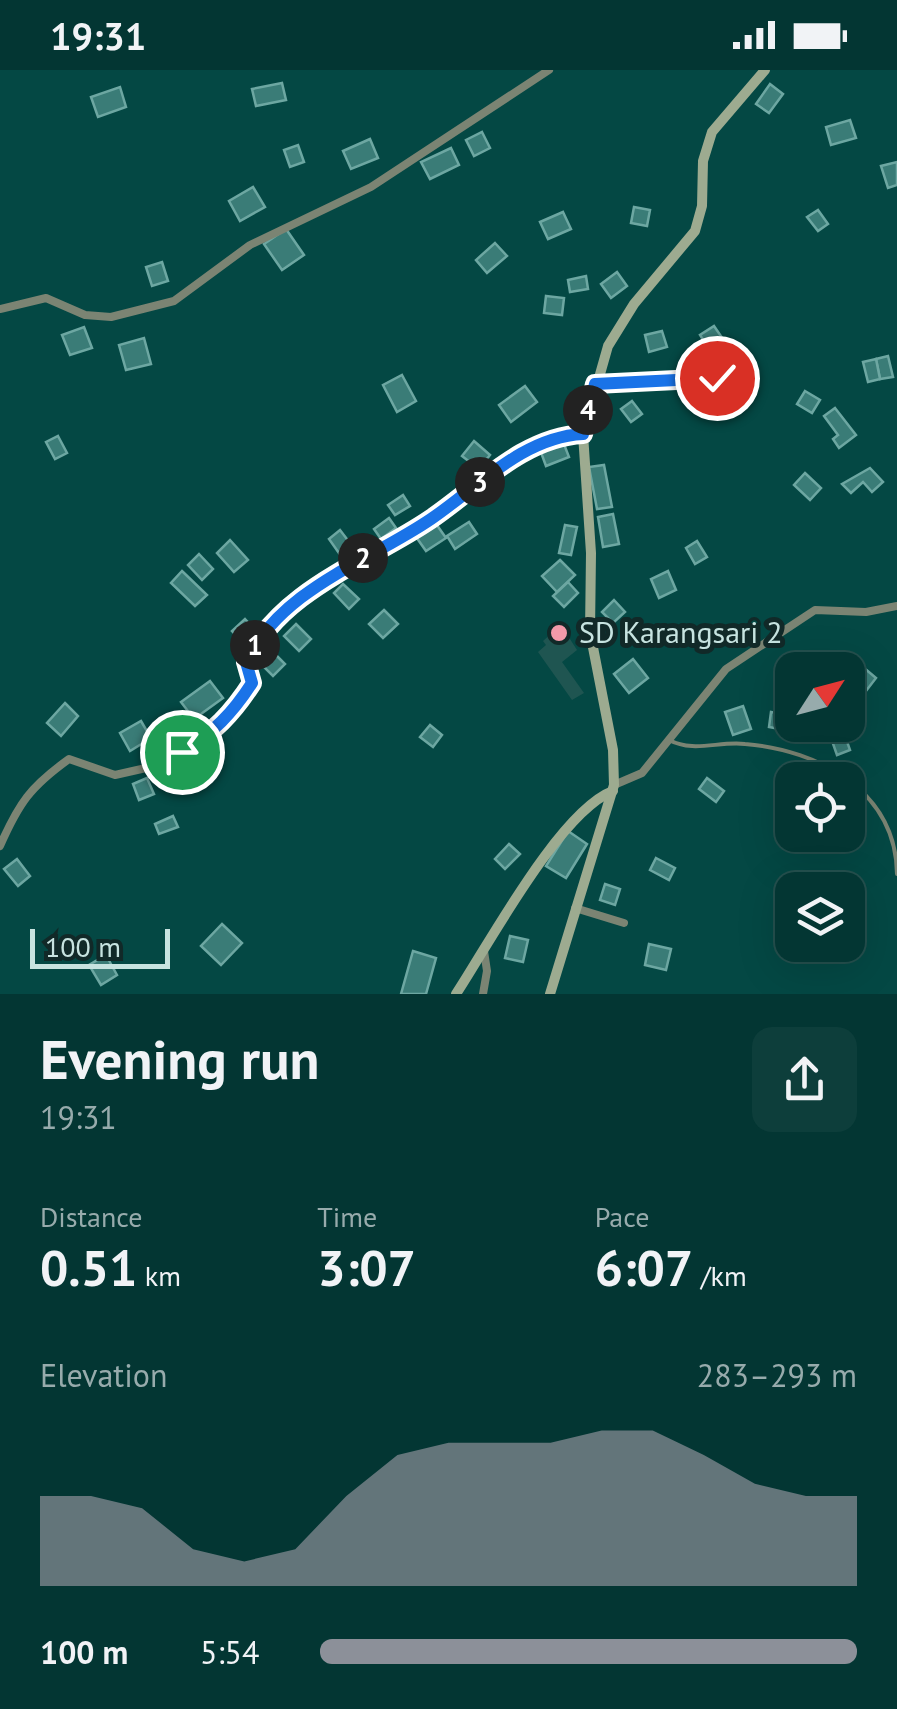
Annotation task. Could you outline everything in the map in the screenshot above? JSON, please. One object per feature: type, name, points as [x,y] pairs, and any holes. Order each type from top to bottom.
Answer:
[{"type":"main road","points":[[550,994],[613,788],[613,750],[590,632],[592,553],[583,434],[608,346],[634,304],[695,230],[702,206],[703,161],[716,123],[744,99],[765,70]]},
{"type":"main road","points":[[456,994],[560,837],[590,802],[613,788]]},
{"type":"street","points":[[0,309],[46,298],[86,314],[110,317],[174,301],[250,245],[371,186],[549,70]]},
{"type":"street","points":[[595,384],[723,378],[746,382]]},
{"type":"street","points":[[1,840],[20,802],[36,782],[70,759],[115,774],[130,772],[182,752],[219,728],[252,683],[246,662],[257,640],[314,587],[430,520],[512,460],[557,437],[583,434]]},
{"type":"street","points":[[613,788],[642,774],[726,669],[815,610],[866,612],[897,606]]},
{"type":"street","points":[[575,908],[624,923]]},
{"type":"street","points":[[483,994],[487,970],[484,951]]},
{"type":"lane","points":[[669,739],[681,746],[741,743],[791,750],[849,777],[885,820],[897,874]]},
{"type":"shaded area","points":[[561,625],[577,650],[562,662],[584,693],[572,700],[538,652],[546,645],[543,641]]},
{"type":"building","points":[[282,83],[286,100],[256,106],[252,89]]},
{"type":"building","points":[[770,84],[783,94],[769,113],[756,104]]},
{"type":"building","points":[[120,87],[126,107],[98,117],[91,97]]},
{"type":"building","points":[[850,120],[856,138],[831,145],[826,127]]},
{"type":"building","points":[[482,132],[490,148],[474,156],[466,140]]},
{"type":"building","points":[[370,139],[378,158],[351,169],[343,151]]},
{"type":"building","points":[[298,145],[304,162],[290,167],[284,150]]},
{"type":"building","points":[[451,148],[459,165],[430,179],[421,162]]},
{"type":"building","points":[[897,162],[897,185],[888,188],[881,166]]},
{"type":"building","points":[[253,187],[265,207],[240,221],[229,201]]},
{"type":"building","points":[[634,207],[650,210],[647,226],[631,223]]},
{"type":"building","points":[[818,210],[828,224],[818,231],[807,217]]},
{"type":"building","points":[[563,212],[571,229],[548,239],[540,222]]},
{"type":"building","points":[[286,229],[304,255],[282,270],[264,244]]},
{"type":"building","points":[[495,243],[507,256],[487,273],[476,260]]},
{"type":"building","points":[[162,262],[168,281],[152,286],[146,267]]},
{"type":"building","points":[[617,272],[627,286],[611,298],[601,284]]},
{"type":"building","points":[[586,276],[588,289],[570,292],[568,280]]},
{"type":"building","points":[[546,296],[564,298],[562,315],[544,313]]},
{"type":"building","points":[[714,326],[725,342],[710,351],[700,335]]},
{"type":"building","points":[[84,327],[92,348],[70,355],[62,335]]},
{"type":"building","points":[[662,331],[667,347],[649,352],[645,335]]},
{"type":"building","points":[[144,338],[151,364],[126,370],[119,345]]},
{"type":"building","points":[[888,356],[893,377],[880,379],[876,359]]},
{"type":"building","points":[[876,359],[880,379],[868,382],[863,362]]},
{"type":"building","points":[[402,375],[416,401],[397,412],[383,385]]},
{"type":"building","points":[[525,386],[537,402],[511,422],[499,405]]},
{"type":"building","points":[[805,391],[820,400],[812,413],[797,404]]},
{"type":"building","points":[[632,401],[642,414],[631,422],[621,409]]},
{"type":"building","points":[[835,408],[856,435],[839,448],[833,439],[838,435],[824,416]]},
{"type":"building","points":[[58,436],[67,453],[55,459],[46,442]]},
{"type":"building","points":[[562,439],[569,457],[546,466],[539,447]]},
{"type":"building","points":[[474,441],[490,455],[479,469],[462,456]]},
{"type":"building","points":[[604,465],[612,507],[597,509],[589,467]]},
{"type":"building","points":[[870,468],[883,482],[872,492],[863,482],[851,493],[842,484]]},
{"type":"building","points":[[805,473],[821,488],[810,500],[794,485]]},
{"type":"building","points":[[403,495],[410,506],[395,515],[388,505]]},
{"type":"building","points":[[613,514],[619,544],[603,547],[598,517]]},
{"type":"building","points":[[389,518],[396,528],[381,539],[374,529]]},
{"type":"building","points":[[434,521],[446,538],[426,551],[414,534]]},
{"type":"building","points":[[469,522],[477,534],[455,549],[447,536]]},
{"type":"building","points":[[565,525],[577,527],[571,555],[559,553]]},
{"type":"building","points":[[340,530],[353,547],[341,556],[329,539]]},
{"type":"building","points":[[230,540],[248,560],[234,572],[217,553]]},
{"type":"building","points":[[697,541],[707,557],[695,564],[686,548]]},
{"type":"building","points":[[199,554],[213,569],[202,580],[188,565]]},
{"type":"building","points":[[560,560],[575,575],[557,592],[542,576]]},
{"type":"building","points":[[182,571],[207,595],[195,606],[171,583]]},
{"type":"building","points":[[668,571],[676,590],[659,598],[651,579]]},
{"type":"building","points":[[568,582],[578,593],[564,607],[553,596]]},
{"type":"building","points":[[343,584],[359,599],[349,609],[334,593]]},
{"type":"building","points":[[614,600],[625,612],[613,623],[602,612]]},
{"type":"building","points":[[384,610],[398,624],[383,638],[369,624]]},
{"type":"building","points":[[245,619],[258,633],[245,645],[232,631]]},
{"type":"building","points":[[296,624],[311,639],[299,651],[284,636]]},
{"type":"building","points":[[265,644],[285,664],[273,676],[253,656]]},
{"type":"building","points":[[633,659],[648,678],[629,693],[614,674]]},
{"type":"building","points":[[865,669],[876,678],[865,690]]},
{"type":"building","points":[[210,681],[223,698],[194,719],[181,702]]},
{"type":"building","points":[[65,703],[78,716],[61,736],[47,723]]},
{"type":"building","points":[[743,706],[751,729],[733,735],[725,712]]},
{"type":"building","points":[[771,712],[775,713],[775,728],[769,727]]},
{"type":"building","points":[[141,721],[151,738],[130,751],[120,733]]},
{"type":"building","points":[[430,725],[442,735],[433,747],[420,737]]},
{"type":"building","points":[[832,742],[847,742],[850,750],[837,755]]},
{"type":"building","points":[[147,778],[154,794],[139,800],[133,784]]},
{"type":"building","points":[[707,778],[724,791],[716,802],[699,789]]},
{"type":"building","points":[[173,816],[178,827],[159,834],[155,824]]},
{"type":"building","points":[[568,831],[587,844],[566,878],[546,866]]},
{"type":"building","points":[[509,844],[520,854],[505,869],[495,859]]},
{"type":"building","points":[[656,858],[675,868],[669,880],[650,870]]},
{"type":"building","points":[[17,859],[30,876],[18,886],[4,869]]},
{"type":"building","points":[[605,884],[620,889],[615,905],[600,900]]},
{"type":"building","points":[[222,924],[242,943],[221,965],[201,946]]},
{"type":"building","points":[[510,936],[528,940],[523,962],[505,958]]},
{"type":"building","points":[[649,944],[671,949],[666,970],[645,965]]},
{"type":"building","points":[[413,951],[436,958],[426,994],[401,994]]},
{"type":"building","points":[[106,955],[117,975],[101,985],[89,965]]},
{"type":"place","name":"SD Karangsari 2","points":[[559,633]]},
{"type":"route","points":[[182,752],[219,728],[232,714],[252,683],[246,662],[257,640],[314,587],[430,520],[512,460],[557,437],[583,434],[595,384],[717,378]]}]
